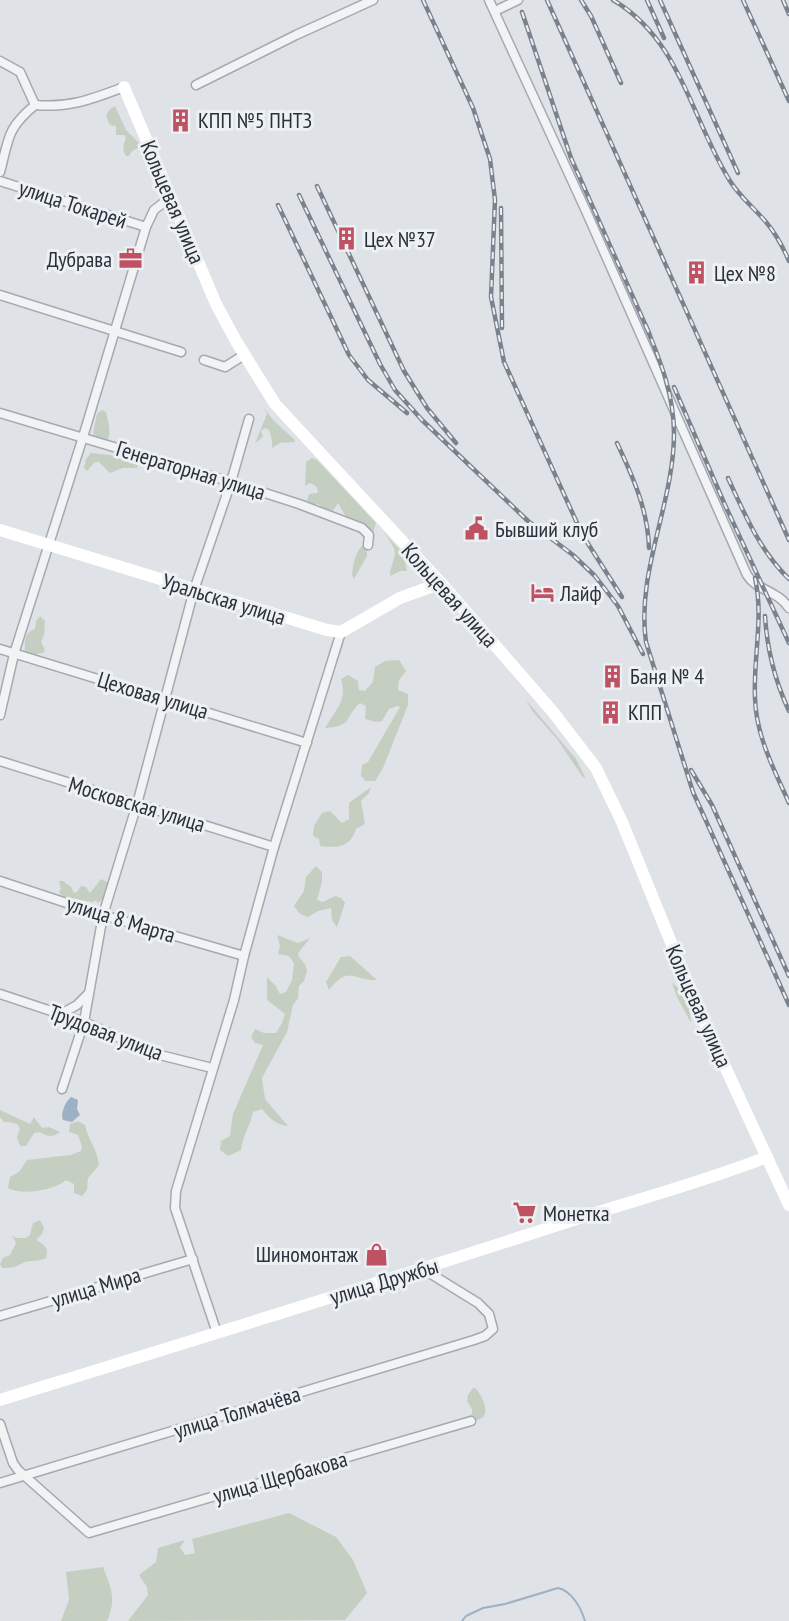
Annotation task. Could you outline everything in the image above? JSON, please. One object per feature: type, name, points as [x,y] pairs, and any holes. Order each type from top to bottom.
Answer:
[{"type":"street","points":[[196,85],[373,0]]},
{"type":"street","points":[[489,0],[747,575],[756,585],[778,595],[789,608]]},
{"type":"street","points":[[495,11],[518,0]]},
{"type":"street","points":[[0,61],[21,72],[35,105],[12,128],[0,172]]},
{"type":"street","name":"Кольцевая улица","points":[[35,105],[53,107],[75,105],[124,87],[216,304],[275,405],[441,584],[554,712],[596,768],[622,822],[693,996],[789,1205]]},
{"type":"street","name":"улица Токарей","points":[[0,181],[146,227]]},
{"type":"street","points":[[0,715],[14,654],[83,437],[146,227],[154,210],[171,197]]},
{"type":"street","points":[[0,295],[181,352]]},
{"type":"street","points":[[204,360],[225,367],[244,354]]},
{"type":"street","name":"Генераторная улица","points":[[0,412],[299,504],[362,528],[369,535],[368,545]]},
{"type":"street","points":[[62,1089],[84,1022],[103,915],[136,804],[194,590],[231,482],[249,419]]},
{"type":"street","name":"Уральская улица","points":[[0,530],[327,630],[341,632]]},
{"type":"street","points":[[217,1333],[175,1199],[234,1000],[274,848],[341,632],[400,598],[441,584]]},
{"type":"street","name":"Цеховая улица","points":[[0,649],[307,742]]},
{"type":"street","name":"Московская улица","points":[[0,761],[274,848]]},
{"type":"street","name":"улица 8 Марта","points":[[0,881],[103,915],[244,956]]},
{"type":"street","points":[[62,1014],[77,1005],[89,993]]},
{"type":"street","name":"Трудовая улица","points":[[0,994],[84,1022],[156,1054],[212,1068]]},
{"type":"street","name":"улица Дружбы","points":[[0,1400],[423,1269],[767,1158]]},
{"type":"street","name":"улица Мира","points":[[0,1316],[193,1258]]},
{"type":"street","name":"улица Толмачёва","points":[[0,1483],[474,1340],[485,1336],[493,1329],[489,1314],[478,1303],[423,1269]]},
{"type":"street","name":"улица Щербакова","points":[[24,1476],[89,1533],[471,1422]]},
{"type":"street","points":[[0,1424],[13,1463],[24,1476]]},
{"type":"green space","points":[[115,106],[126,130],[139,143],[138,148],[129,156],[126,156],[123,149],[126,138],[124,135],[116,135],[116,126],[110,125],[106,116]]},
{"type":"green space","points":[[263,407],[274,421],[295,440],[294,442],[280,443],[272,448],[269,430],[265,428],[261,430],[263,437],[255,443],[267,414]]},
{"type":"green space","points":[[102,410],[106,412],[109,423],[107,441],[97,438],[93,433],[97,414]]},
{"type":"green space","points":[[91,453],[118,456],[138,464],[137,468],[123,468],[110,473],[99,462],[95,462],[87,471],[84,468],[86,459]]},
{"type":"green space","points":[[312,458],[317,460],[376,523],[373,532],[364,533],[346,517],[338,503],[332,512],[326,511],[318,504],[311,505],[307,500],[309,494],[318,491],[316,486],[310,483],[305,486],[306,462]]},
{"type":"green space","points":[[385,534],[403,553],[407,571],[400,571],[390,576],[395,552]]},
{"type":"green space","points":[[364,544],[367,556],[354,579],[352,575],[355,558],[358,550]]},
{"type":"green space","points":[[40,616],[45,621],[41,642],[45,650],[43,653],[28,655],[25,652],[26,639],[28,633],[35,629],[36,621]]},
{"type":"green space","points":[[399,660],[406,671],[399,680],[398,690],[408,694],[408,705],[383,768],[375,781],[366,781],[361,776],[362,765],[368,762],[400,707],[389,709],[382,721],[376,722],[365,719],[366,706],[360,703],[345,723],[325,728],[342,699],[341,679],[348,675],[358,681],[359,690],[365,691],[373,682],[375,667],[385,661]]},
{"type":"green space","points":[[526,700],[576,759],[586,779],[557,739],[533,712]]},
{"type":"green space","points":[[371,787],[369,793],[361,801],[365,824],[356,829],[350,840],[342,845],[320,846],[319,839],[313,836],[314,826],[322,813],[330,811],[342,823],[349,819],[349,803]]},
{"type":"green space","points":[[316,866],[322,872],[317,900],[323,902],[335,896],[341,898],[345,903],[337,927],[332,920],[331,908],[318,911],[308,917],[300,914],[294,906],[304,891],[306,877]]},
{"type":"green space","points":[[101,879],[107,882],[107,888],[104,897],[98,903],[96,900],[93,902],[69,898],[59,892],[61,889],[59,881],[71,887],[74,893],[81,886],[86,887],[90,893]]},
{"type":"green space","points":[[277,935],[298,943],[310,938],[298,956],[305,964],[307,971],[304,981],[299,986],[298,998],[293,1005],[287,1032],[262,1078],[265,1099],[288,1126],[273,1120],[262,1109],[253,1112],[241,1150],[228,1156],[220,1150],[221,1141],[230,1136],[233,1114],[263,1045],[255,1043],[251,1037],[255,1029],[264,1033],[276,1033],[285,1014],[267,1000],[267,977],[280,994],[286,992],[292,980],[294,963],[289,956],[278,954],[280,946]]},
{"type":"green space","points":[[350,956],[377,980],[347,976],[336,982],[329,990],[326,982],[341,957]]},
{"type":"green space","points":[[672,983],[681,991],[686,1000],[691,1023],[677,997]]},
{"type":"green space","points":[[0,1110],[30,1124],[34,1117],[42,1128],[49,1127],[60,1132],[52,1136],[39,1132],[34,1133],[26,1146],[20,1146],[17,1137],[20,1129],[17,1124],[4,1122],[0,1117]]},
{"type":"green space","points":[[78,1121],[85,1125],[99,1165],[88,1178],[87,1190],[82,1196],[74,1193],[74,1184],[66,1180],[54,1187],[38,1191],[21,1192],[8,1188],[10,1177],[19,1172],[27,1160],[71,1155],[81,1151],[82,1146],[78,1135],[69,1132],[70,1124]]},
{"type":"green space","points":[[40,1220],[44,1228],[36,1240],[46,1247],[46,1258],[2,1268],[0,1264],[3,1258],[10,1255],[16,1243],[12,1235],[16,1238],[26,1238],[30,1235],[33,1223]]},
{"type":"green space","points":[[473,1388],[480,1394],[485,1409],[483,1417],[479,1420],[465,1418],[472,1414],[467,1401]]},
{"type":"green space","points":[[289,1513],[336,1537],[353,1560],[367,1593],[345,1620],[128,1621],[148,1595],[147,1587],[139,1575],[156,1562],[158,1548],[185,1540],[180,1547],[185,1555],[195,1553],[192,1539]]},
{"type":"green space","points":[[103,1567],[112,1600],[107,1621],[61,1621],[69,1600],[66,1572]]},
{"type":"water","points":[[71,1097],[78,1100],[77,1109],[80,1115],[72,1122],[63,1120],[62,1117],[64,1108]]},
{"type":"waterway","points":[[462,1621],[466,1616],[483,1608],[505,1604],[558,1588],[572,1596],[585,1621]]},
{"type":"railway","points":[[423,0],[473,108],[490,159],[495,200],[491,297],[504,362],[582,534]]},
{"type":"railway","points":[[547,0],[789,540]]},
{"type":"railway","points":[[581,0],[591,16],[621,83]]},
{"type":"railway","points":[[613,0],[636,17],[670,58],[730,181],[770,227],[789,261]]},
{"type":"railway","points":[[647,0],[664,38]]},
{"type":"railway","points":[[660,0],[738,173]]},
{"type":"railway","points":[[743,0],[789,101]]},
{"type":"railway","points":[[783,0],[789,14]]},
{"type":"railway","points":[[522,12],[571,158],[649,333]]},
{"type":"railway","points":[[317,186],[404,371],[427,408],[456,443]]},
{"type":"railway","points":[[299,195],[380,364],[395,390],[422,420],[528,521],[573,555],[595,576],[618,606],[643,654]]},
{"type":"railway","points":[[278,205],[349,355],[368,380],[407,413]]},
{"type":"railway","points":[[501,208],[502,328]]},
{"type":"railway","points":[[646,326],[669,391],[674,433],[668,486],[646,589],[644,616],[646,642],[693,792],[789,1005]]},
{"type":"railway","points":[[674,387],[725,505],[789,643]]},
{"type":"railway","points":[[617,443],[643,507],[649,548]]},
{"type":"railway","points":[[728,478],[761,544],[789,579]]},
{"type":"railway","points":[[578,528],[622,597]]},
{"type":"railway","points":[[755,578],[759,608],[755,683],[756,712],[762,739],[789,803]]},
{"type":"railway","points":[[765,616],[772,665],[789,711]]},
{"type":"railway","points":[[691,770],[712,805],[789,976]]},
{"type":"place","name":"КПП №5 ПНТЗ","points":[[180,120]]},
{"type":"place","name":"Цех №37","points":[[346,239]]},
{"type":"place","name":"Дубрава","points":[[130,259]]},
{"type":"place","name":"Цех №8","points":[[696,273]]},
{"type":"place","name":"Бывший клуб","points":[[477,529]]},
{"type":"place","name":"Лайф","points":[[542,593]]},
{"type":"place","name":"Баня № 4","points":[[612,676]]},
{"type":"place","name":"КПП","points":[[610,712]]},
{"type":"place","name":"Монетка","points":[[525,1213]]},
{"type":"place","name":"Шиномонтаж","points":[[376,1254]]}]
